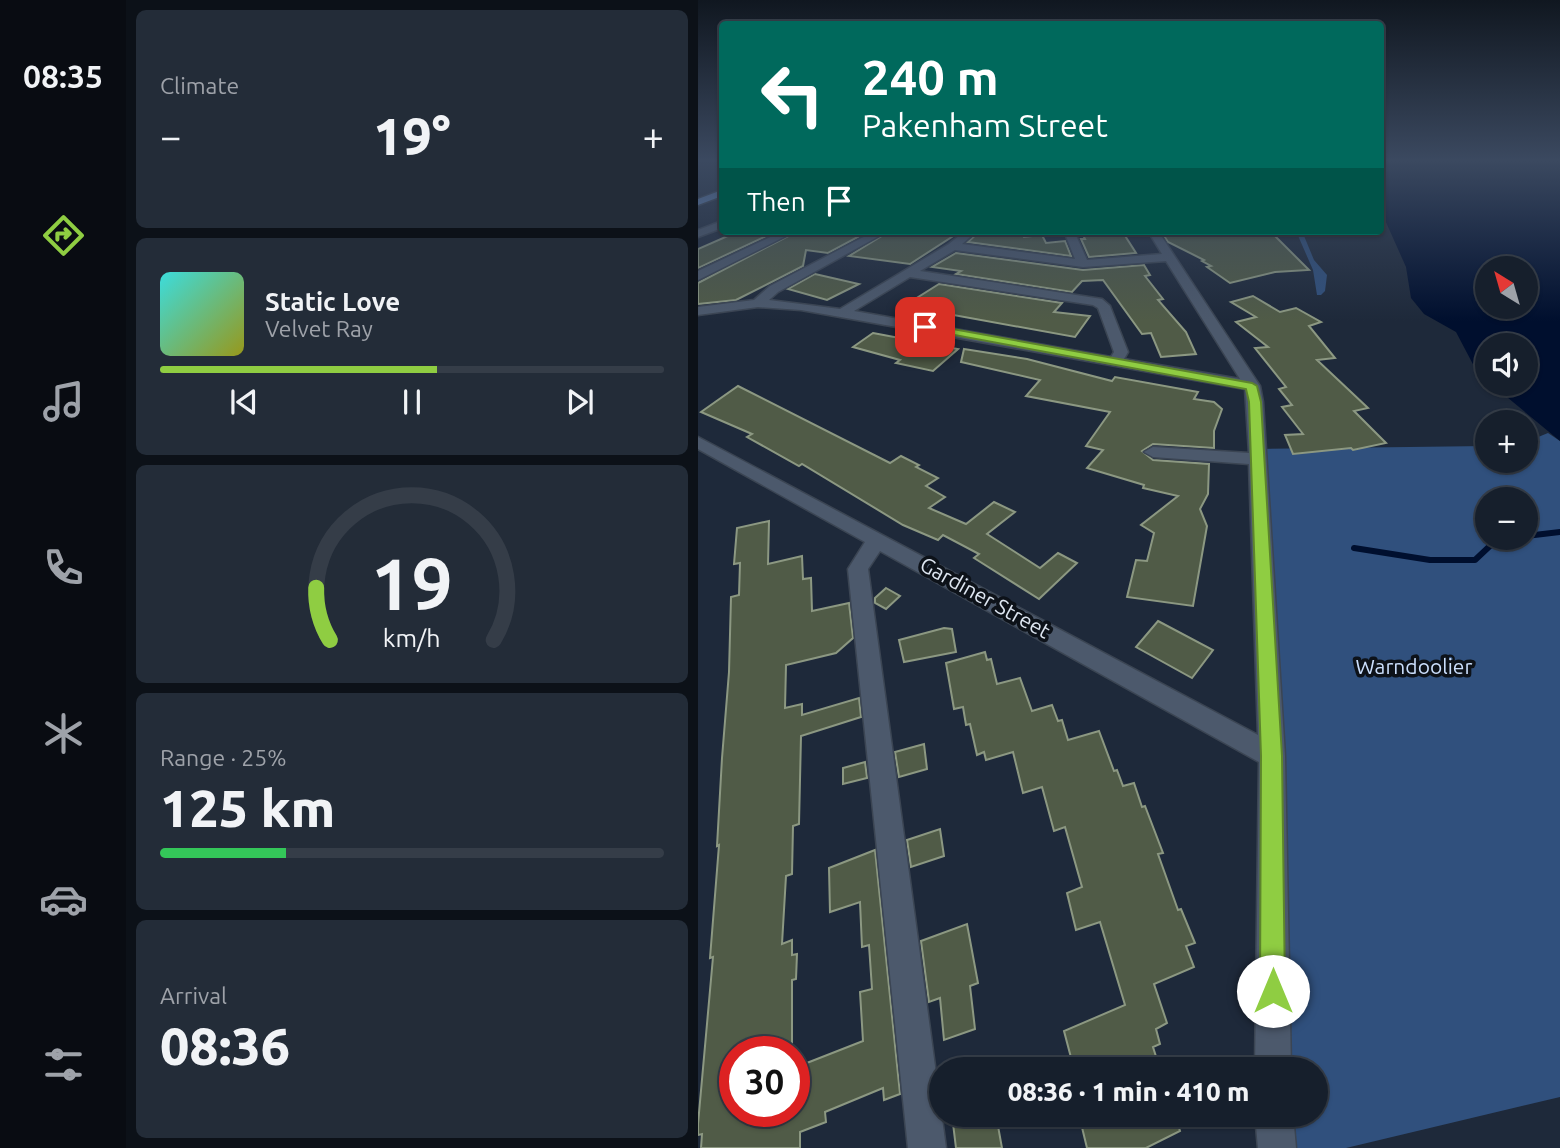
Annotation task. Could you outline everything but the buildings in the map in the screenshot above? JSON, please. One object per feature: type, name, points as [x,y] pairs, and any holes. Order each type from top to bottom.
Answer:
[{"type":"street","points":[[698,234],[719,224]]},
{"type":"street","points":[[698,276],[783,235]]},
{"type":"street","points":[[758,303],[774,289],[876,235]]},
{"type":"street","points":[[844,312],[967,235]]},
{"type":"street","points":[[1071,235],[1083,264]]},
{"type":"street","points":[[1156,235],[1252,386],[1258,459],[1271,756],[1273,1057]]},
{"type":"street","points":[[953,246],[1083,264],[1170,257]]},
{"type":"street","points":[[908,273],[1097,302],[1104,306],[1121,352],[1115,361]]},
{"type":"street","points":[[698,311],[758,303],[844,312],[1252,386]]},
{"type":"street","name":"Gardiner Street","points":[[698,442],[1271,756]]},
{"type":"street","points":[[1153,452],[1258,459]]},
{"type":"street","points":[[878,539],[858,569],[927,1148]]},
{"type":"street","points":[[1275,1127],[1277,1148]]},
{"type":"green space","points":[[1298,235],[1304,235],[1314,260],[1327,275],[1325,291],[1321,295],[1317,295],[1313,270]]},
{"type":"green space","name":"Warndoolier","points":[[1548,433],[1560,441],[1560,1097],[1346,1148],[1277,1148],[1275,1127],[1328,1127],[1328,1057],[1273,1057],[1272,756],[1258,449],[1475,446],[1475,473],[1538,473],[1538,437]]},
{"type":"shaded area","points":[[1384,215],[1560,215],[1560,441],[1538,423],[1538,410],[1523,410],[1506,396],[1538,396],[1538,333],[1475,333],[1475,368],[1456,332],[1424,314],[1411,298],[1406,267]]},
{"type":"waterway","points":[[1538,535],[1560,532]]},
{"type":"waterway","points":[[1354,548],[1430,560],[1475,560],[1486,550]]},
{"type":"route","points":[[925,327],[1252,386],[1255,402],[1271,756],[1273,991]]}]
